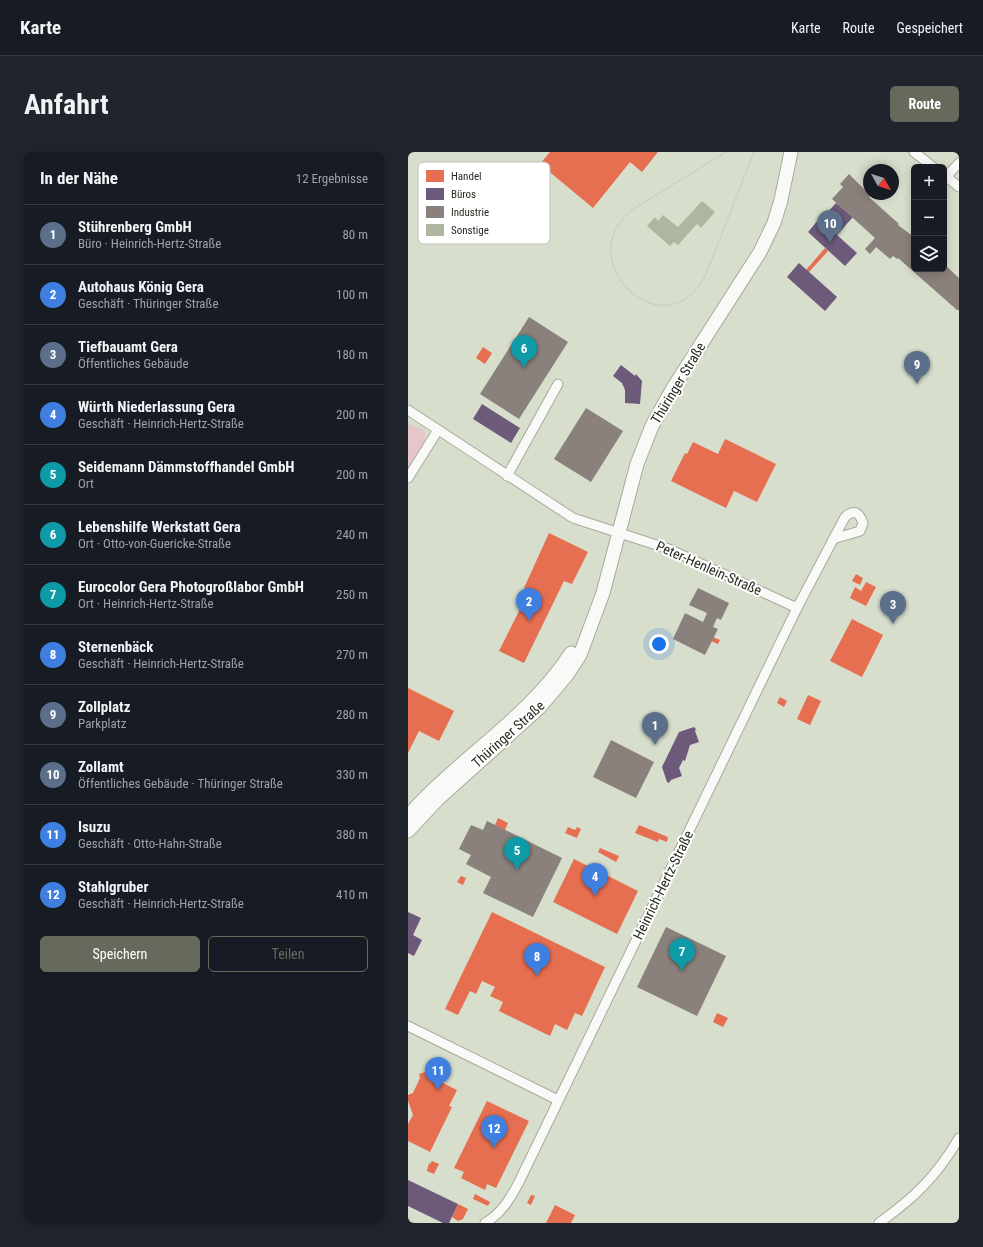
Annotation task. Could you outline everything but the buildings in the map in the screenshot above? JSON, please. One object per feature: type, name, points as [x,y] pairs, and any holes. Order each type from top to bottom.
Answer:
[{"type":"main road","name":"Thüringer Straße","points":[[408,831],[502,734],[546,686],[591,625],[604,593],[637,464],[652,426],[673,388],[760,252],[774,223],[782,200],[791,152]]},
{"type":"main road","name":"Thüringer Straße","points":[[408,816],[447,777],[502,734]]},
{"type":"street","points":[[914,152],[929,164]]},
{"type":"street","points":[[947,174],[959,163]]},
{"type":"street","points":[[947,178],[959,187]]},
{"type":"street","points":[[507,476],[558,384]]},
{"type":"street","name":"Peter-Henlein-Straße","points":[[408,410],[573,518],[669,549],[797,608]]},
{"type":"street","points":[[408,478],[438,430]]},
{"type":"street","name":"Heinrich-Hertz-Straße","points":[[485,1223],[495,1217],[507,1204],[797,608],[833,539]]},
{"type":"street","points":[[408,1026],[558,1100]]},
{"type":"street","points":[[879,1223],[908,1202],[930,1180],[950,1154],[959,1138]]},
{"type":"shaded area","points":[[408,424],[424,430],[425,440],[423,446],[408,470]]},
{"type":"tram line","points":[[726,152],[635,208],[616,228],[611,251],[616,272],[629,290],[647,302],[668,305],[688,297],[706,274],[754,152]]},
{"type":"place","name":"Zollamt","points":[[830,243]]},
{"type":"place","name":"Lebenshilfe Werkstatt Gera","points":[[524,368]]},
{"type":"place","name":"Zollplatz","points":[[917,384]]},
{"type":"place","name":"Autohaus König Gera","points":[[529,621]]},
{"type":"place","name":"Tiefbauamt Gera","points":[[893,624]]},
{"type":"place","name":"Stührenberg GmbH","points":[[655,745]]},
{"type":"place","name":"Seidemann Dämmstoffhandel GmbH","points":[[517,870]]},
{"type":"place","name":"Würth Niederlassung Gera","points":[[595,896]]},
{"type":"place","name":"Eurocolor Gera Photogroßlabor GmbH","points":[[682,971]]},
{"type":"place","name":"Sternenbäck","points":[[537,976]]},
{"type":"place","name":"Isuzu","points":[[438,1090]]},
{"type":"place","name":"Stahlgruber","points":[[494,1148]]}]
